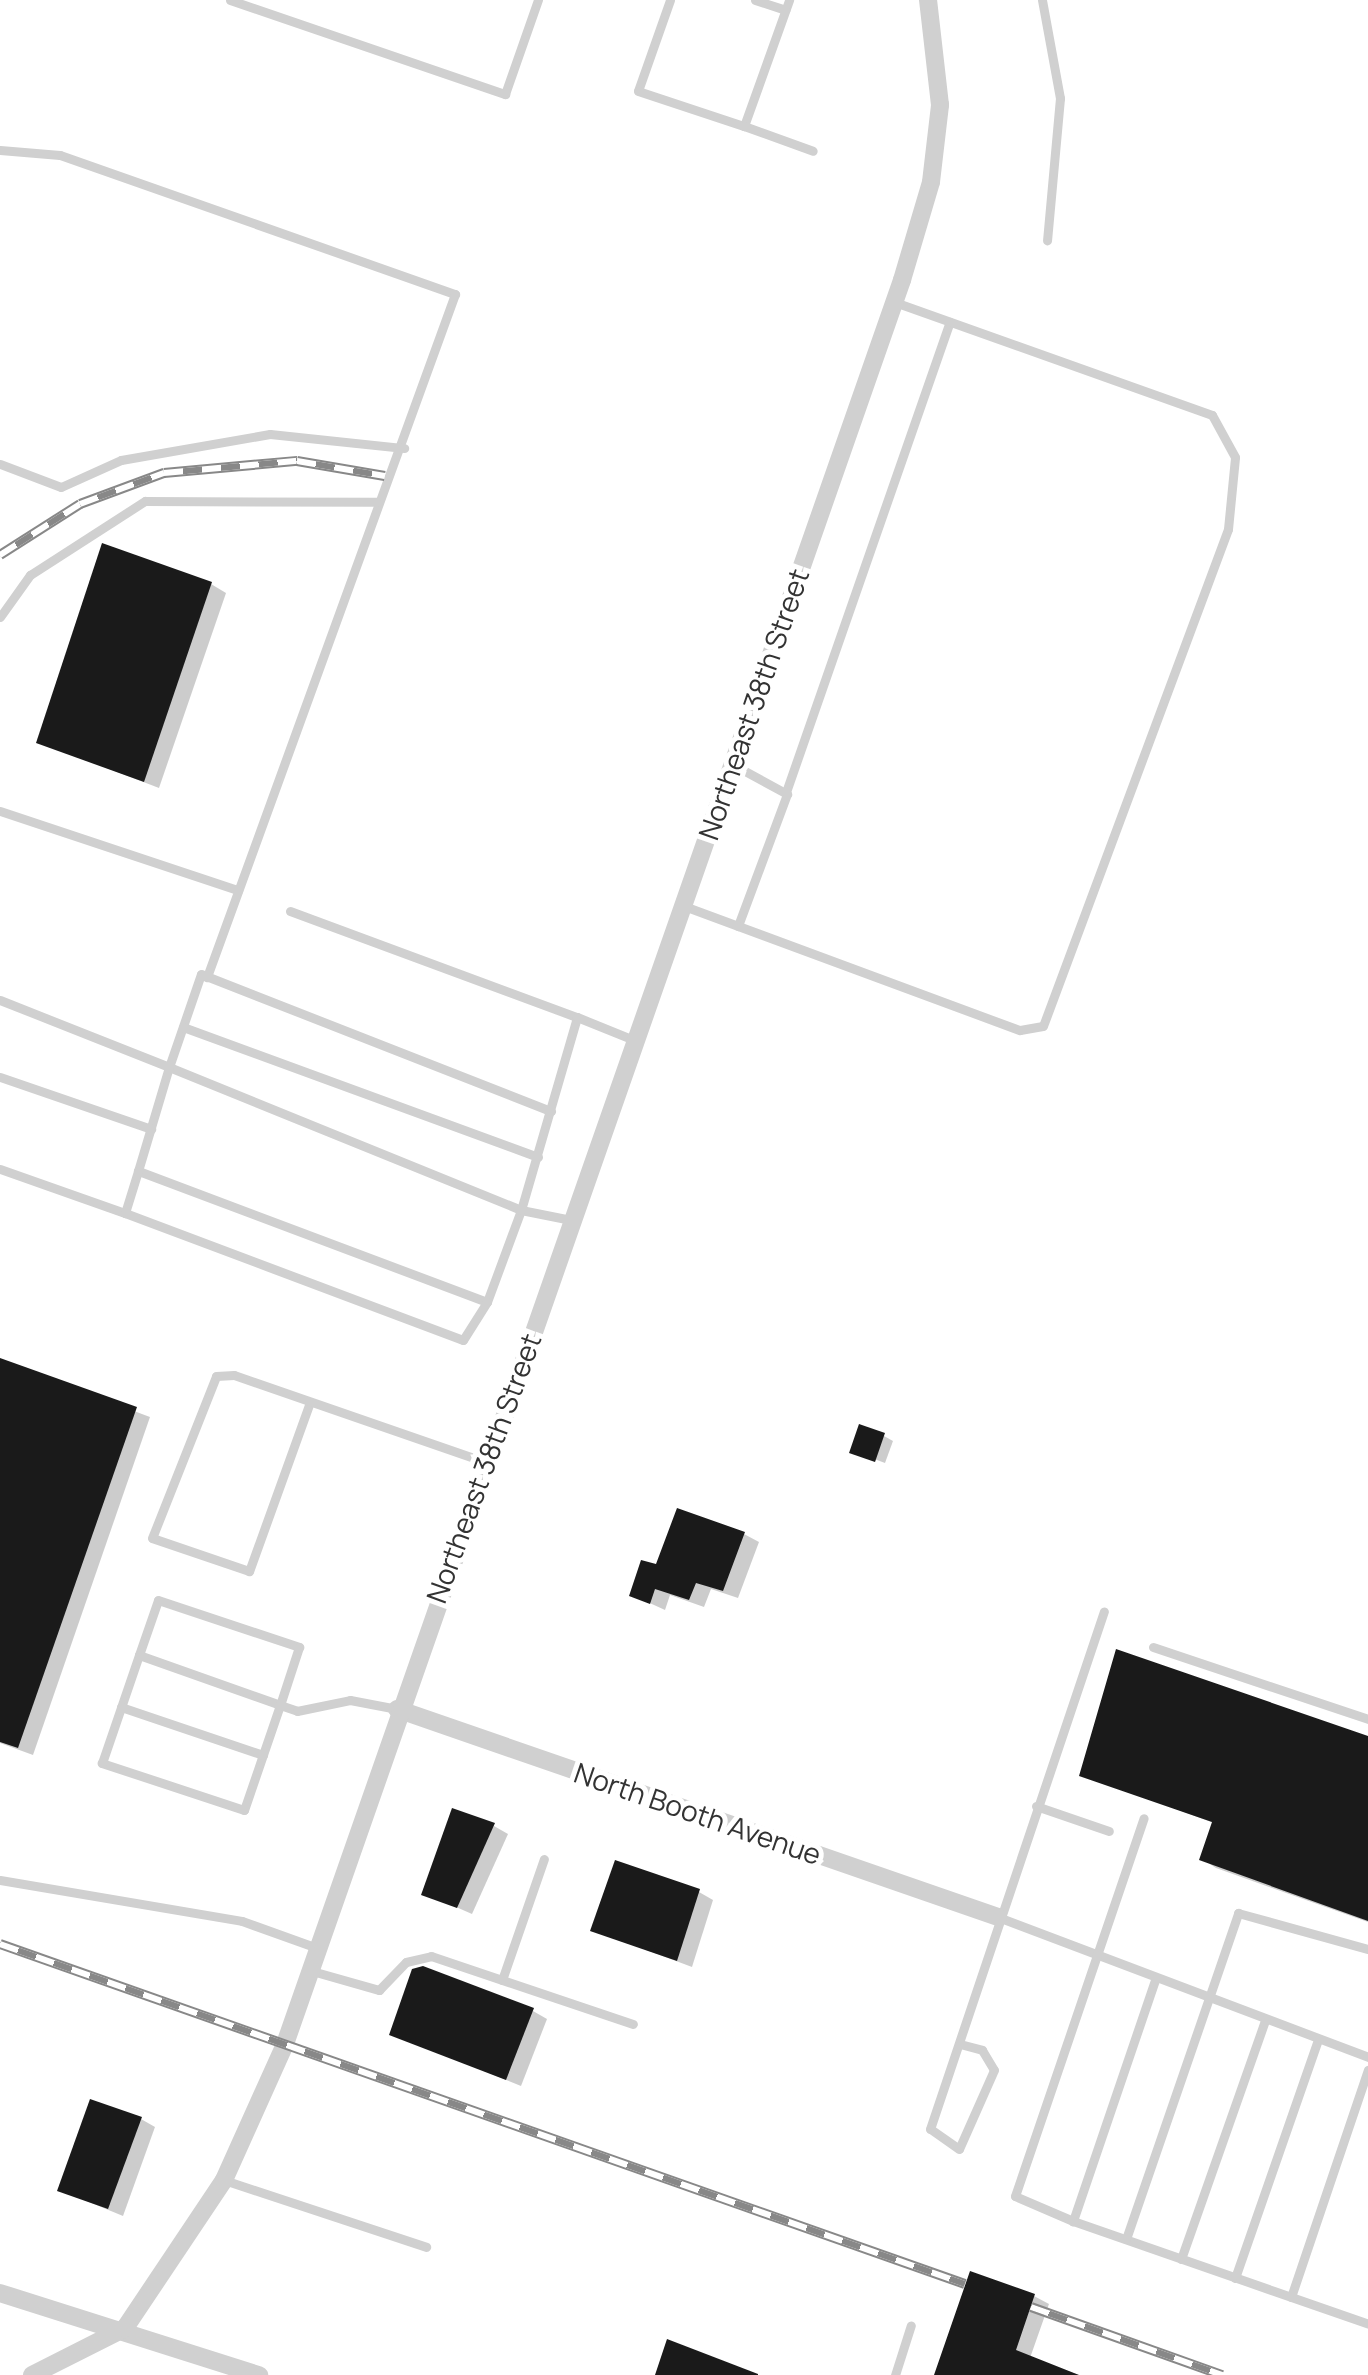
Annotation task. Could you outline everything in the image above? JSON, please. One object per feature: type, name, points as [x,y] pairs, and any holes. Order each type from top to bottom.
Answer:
[{"type":"street","name":"Northeast 38th Street","points":[[32,2375],[125,2328],[224,2180],[309,1970],[397,1710],[902,280],[932,182],[940,105],[928,0]]},
{"type":"street","name":"North Booth Avenue","points":[[397,1710],[998,1917]]},
{"type":"street","points":[[0,2293],[125,2328],[223,2369],[259,2375]]},
{"type":"lane","points":[[230,0],[504,94],[538,0]]},
{"type":"lane","points":[[670,0],[638,91],[812,151]]},
{"type":"lane","points":[[744,126],[787,5],[756,0]]},
{"type":"lane","points":[[1042,0],[1060,98],[1047,240]]},
{"type":"lane","points":[[0,150],[60,155],[455,294],[404,448],[376,502],[208,976]]},
{"type":"lane","points":[[682,905],[1020,1030],[1043,1026],[1228,529],[1235,457],[1212,415],[894,302]]},
{"type":"lane","points":[[738,926],[950,322]]},
{"type":"lane","points":[[0,464],[61,487],[121,460],[270,434],[404,448]]},
{"type":"lane","points":[[0,617],[30,575],[145,501],[376,502]]},
{"type":"lane","points":[[732,764],[786,792]]},
{"type":"lane","points":[[0,811],[238,890]]},
{"type":"lane","points":[[290,911],[634,1040]]},
{"type":"lane","points":[[125,1212],[201,974],[551,1112]]},
{"type":"lane","points":[[0,1000],[521,1210],[571,1220]]},
{"type":"lane","points":[[0,1170],[125,1212],[464,1340],[487,1302],[521,1210],[577,1017]]},
{"type":"lane","points":[[183,1027],[538,1157]]},
{"type":"lane","points":[[0,1077],[150,1129]]},
{"type":"lane","points":[[138,1170],[487,1302]]},
{"type":"lane","points":[[310,1402],[248,1571],[152,1538],[216,1376],[310,1402],[485,1462]]},
{"type":"lane","points":[[158,1600],[299,1647],[280,1705],[244,1810],[102,1763],[158,1600]]},
{"type":"lane","points":[[960,2044],[982,2050],[994,2070],[959,2149],[930,2129],[1104,1610]]},
{"type":"lane","points":[[1152,1647],[1368,1719]]},
{"type":"lane","points":[[139,1655],[297,1711],[350,1700],[397,1710]]},
{"type":"lane","points":[[121,1707],[263,1755]]},
{"type":"lane","points":[[1036,1806],[1109,1830]]},
{"type":"lane","points":[[1144,1818],[1015,2196],[1073,2221],[1368,2324]]},
{"type":"lane","points":[[502,1980],[544,1858]]},
{"type":"lane","points":[[0,1880],[242,1921],[317,1948]]},
{"type":"lane","points":[[1126,2240],[1238,1913],[1368,1949]]},
{"type":"lane","points":[[998,1917],[1095,1958],[1368,2058]]},
{"type":"lane","points":[[309,1970],[378,1990],[406,1962],[431,1956],[633,2024]]},
{"type":"lane","points":[[1073,2221],[1155,1980]]},
{"type":"lane","points":[[1182,2259],[1265,2020]]},
{"type":"lane","points":[[1235,2278],[1318,2039]]},
{"type":"lane","points":[[1290,2297],[1368,2070]]},
{"type":"lane","points":[[224,2180],[426,2247]]},
{"type":"lane","points":[[895,2375],[911,2325]]},
{"type":"building","points":[[102,543],[212,582],[144,782],[36,743]]},
{"type":"building","points":[[0,1358],[137,1407],[18,1748],[0,1742]]},
{"type":"building","points":[[859,1424],[885,1433],[875,1462],[849,1453]]},
{"type":"building","points":[[677,1508],[745,1532],[723,1591],[696,1583],[689,1600],[655,1589],[650,1604],[629,1596],[641,1560],[656,1564]]},
{"type":"building","points":[[1116,1649],[1368,1736],[1368,1921],[1199,1860],[1212,1822],[1079,1776]]},
{"type":"building","points":[[452,1808],[495,1823],[457,1908],[421,1895]]},
{"type":"building","points":[[615,1860],[700,1889],[677,1961],[590,1931]]},
{"type":"building","points":[[423,1966],[534,2008],[506,2080],[389,2035],[412,1969]]},
{"type":"building","points":[[90,2099],[142,2117],[108,2209],[57,2191]]},
{"type":"building","points":[[970,2271],[1035,2294],[1016,2350],[1079,2375],[934,2375]]},
{"type":"building","points":[[667,2339],[758,2374],[758,2375],[655,2375]]},
{"type":"railway","points":[[0,555],[80,504],[164,473],[297,461],[385,476]]},
{"type":"railway","points":[[0,1944],[965,2284]]},
{"type":"railway","points":[[1031,2307],[1222,2375]]}]
